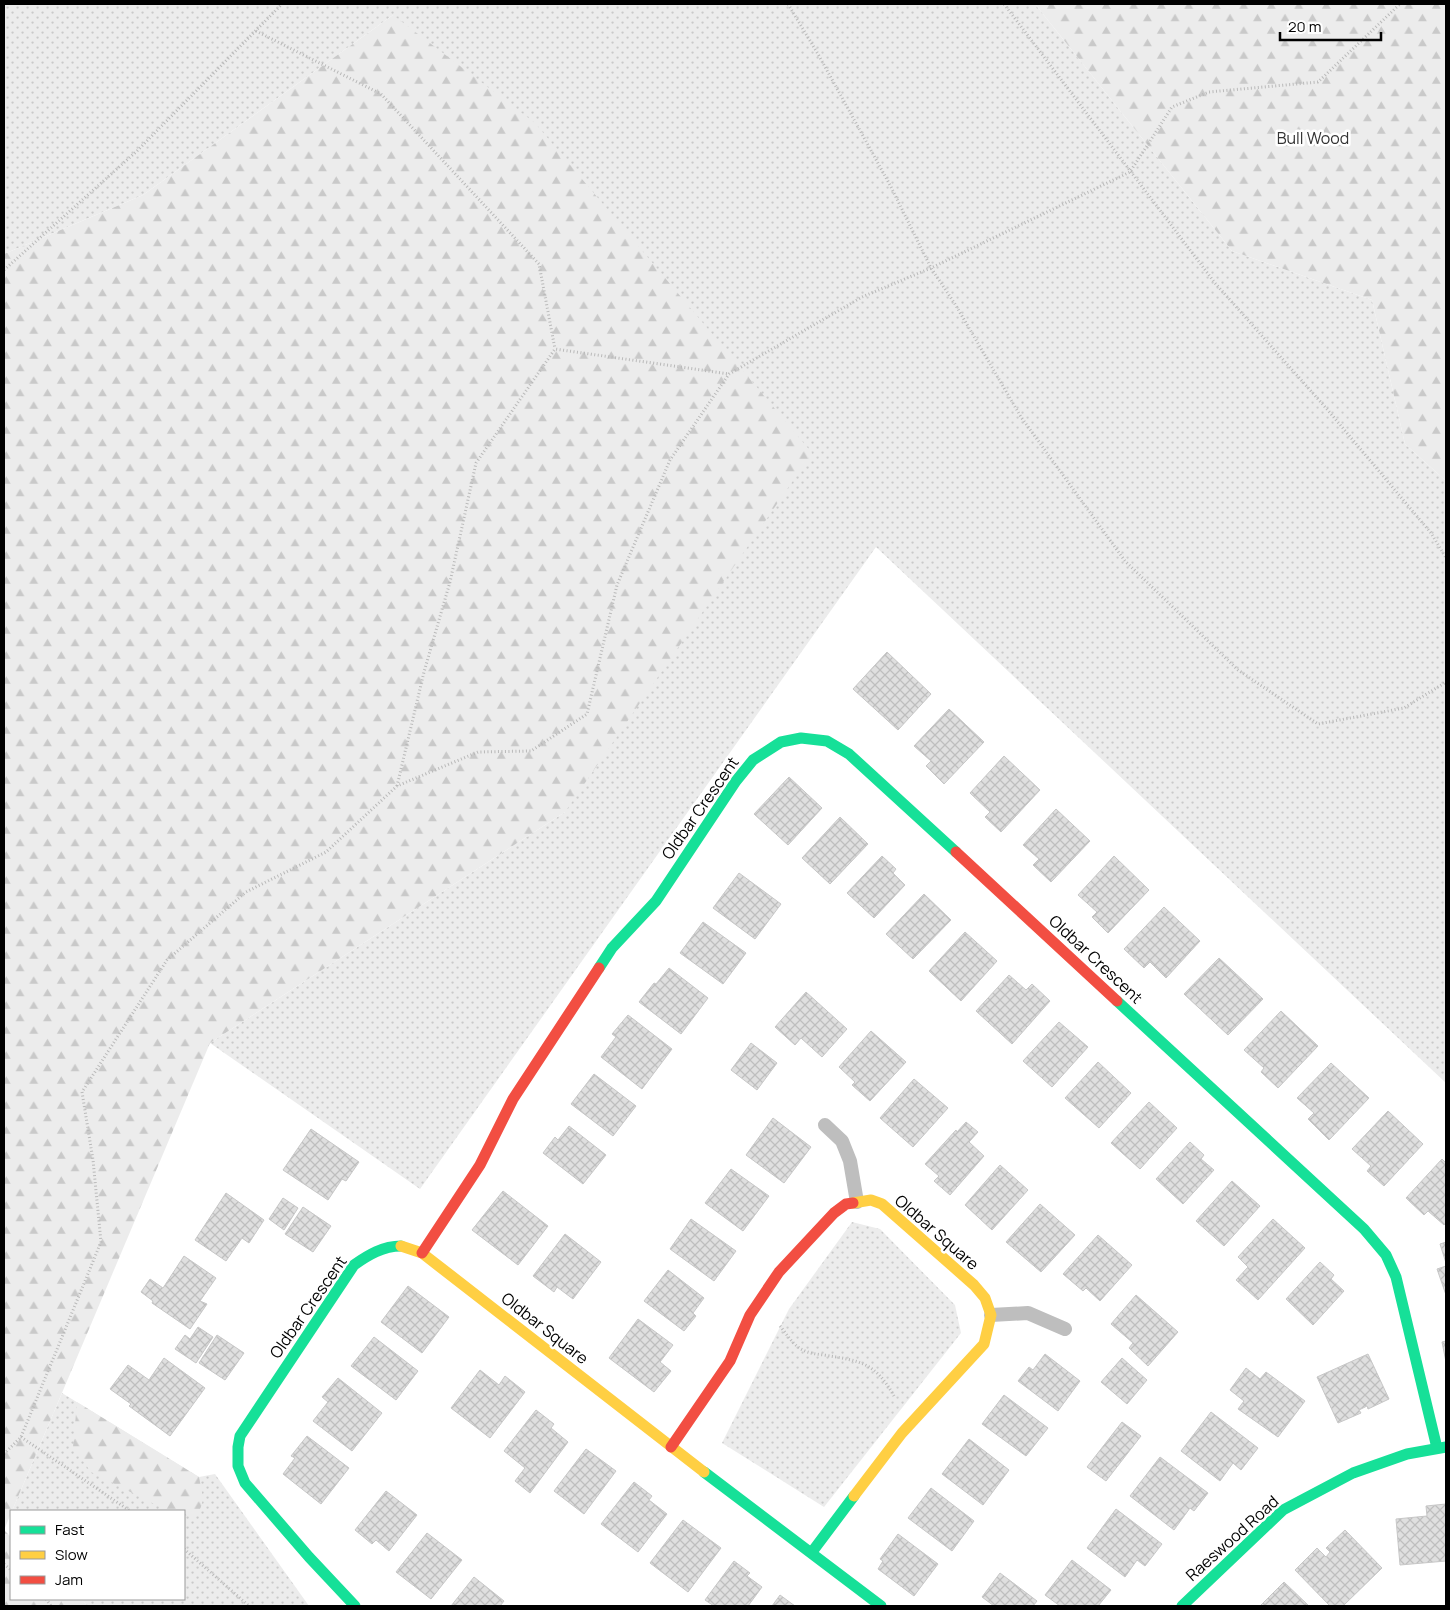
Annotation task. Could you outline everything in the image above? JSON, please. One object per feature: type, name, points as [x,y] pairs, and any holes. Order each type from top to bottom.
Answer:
[{"type":"street","name":"Oldbar Crescent","points":[[356,1606],[309,1557],[245,1483],[238,1466],[240,1436],[354,1265],[370,1253],[385,1248],[403,1246],[422,1253],[480,1165],[513,1099],[612,948],[656,901],[736,781],[753,760],[781,742],[801,738],[827,741],[849,754],[1370,1236],[1386,1254],[1396,1277],[1441,1448]]},
{"type":"street","name":"Oldbar Square","points":[[672,1447],[730,1361],[750,1315],[779,1272],[834,1213],[846,1204],[871,1200],[882,1204],[974,1286],[985,1298],[991,1316]]},
{"type":"street","name":"Oldbar Square","points":[[422,1253],[881,1606]]},
{"type":"street","points":[[812,1552],[902,1433],[984,1344],[991,1316]]},
{"type":"street","name":"Raeswood Road","points":[[1182,1606],[1283,1510],[1353,1473],[1407,1454],[1441,1448]]},
{"type":"lane","points":[[825,1125],[842,1141],[850,1161],[857,1202]]},
{"type":"lane","points":[[991,1316],[1028,1313],[1066,1329]]},
{"type":"path","points":[[4,270],[137,151],[282,4]]},
{"type":"path","points":[[788,4],[818,54],[890,185],[931,268],[955,304],[1021,417],[1125,561],[1238,670],[1318,724],[1404,708],[1446,682]]},
{"type":"path","points":[[1004,4],[1215,283],[1326,408],[1431,533],[1446,558]]},
{"type":"path","points":[[4,1454],[21,1437],[101,1242],[93,1160],[82,1092],[167,960],[246,892],[326,852],[397,786],[478,752],[531,750],[587,714],[617,585],[670,460],[729,374],[862,297],[931,268],[1130,172],[1172,107],[1209,92],[1318,82],[1400,4]]},
{"type":"path","points":[[256,30],[381,94],[539,264],[555,349],[476,462],[450,582],[424,672],[397,786]]},
{"type":"path","points":[[555,349],[729,374]]},
{"type":"path","points":[[759,1301],[797,1347],[809,1353],[855,1360],[871,1367],[885,1380],[910,1424]]},
{"type":"path","points":[[21,1437],[129,1510]]},
{"type":"path","points":[[185,1550],[248,1606]]},
{"type":"green space","points":[[4,4],[1035,4],[1232,251],[1372,300],[1405,444],[1446,481],[1446,1083],[876,547],[420,1189],[210,1043],[565,812],[393,15],[143,195],[4,254]]},
{"type":"green space","name":"Bull Wood","points":[[1035,4],[1446,4],[1446,481],[1405,444],[1372,300],[1232,251]]},
{"type":"green space","points":[[393,15],[535,123],[812,453],[565,812],[210,1043],[12,1510],[10,1510],[10,1516],[4,1530],[4,254],[143,195]]},
{"type":"green space","points":[[852,1222],[880,1229],[955,1305],[961,1333],[824,1507],[722,1443],[789,1309]]},
{"type":"green space","points":[[62,1393],[199,1477],[215,1474],[309,1606],[89,1606],[81,1600],[185,1600],[185,1510],[12,1510]]},
{"type":"green space","points":[[77,1402],[199,1477],[202,1494],[201,1508],[194,1517],[185,1515],[185,1510],[166,1510],[91,1472],[73,1447]]},
{"type":"green space","points":[[4,1530],[10,1536],[10,1600],[81,1600],[89,1606],[4,1606]]},
{"type":"building","points":[[887,652],[931,694],[898,730],[853,689]]},
{"type":"building","points":[[949,709],[984,742],[944,784],[926,766],[931,761],[914,746]]},
{"type":"building","points":[[1004,756],[1040,790],[1001,832],[985,817],[990,812],[970,793]]},
{"type":"building","points":[[789,777],[822,808],[788,845],[754,814]]},
{"type":"building","points":[[1056,809],[1090,841],[1051,882],[1033,865],[1039,859],[1023,845]]},
{"type":"building","points":[[840,817],[868,844],[830,884],[802,858]]},
{"type":"building","points":[[882,856],[896,869],[893,873],[905,885],[874,918],[847,893]]},
{"type":"building","points":[[1114,856],[1149,890],[1108,933],[1092,917],[1097,912],[1078,895]]},
{"type":"building","points":[[739,873],[781,904],[755,939],[713,908]]},
{"type":"building","points":[[924,894],[951,920],[913,959],[886,934]]},
{"type":"building","points":[[1164,907],[1200,941],[1166,978],[1150,962],[1144,968],[1124,949]]},
{"type":"building","points":[[703,922],[746,953],[723,984],[680,953]]},
{"type":"building","points":[[965,932],[997,961],[961,1001],[929,971]]},
{"type":"building","points":[[1219,958],[1263,999],[1228,1035],[1184,994]]},
{"type":"building","points":[[669,968],[708,998],[681,1034],[639,1002]]},
{"type":"building","points":[[1009,975],[1026,990],[1032,984],[1050,1001],[1012,1044],[976,1011]]},
{"type":"building","points":[[806,992],[847,1029],[822,1057],[801,1038],[795,1045],[775,1027]]},
{"type":"building","points":[[1281,1011],[1318,1046],[1278,1088],[1261,1072],[1264,1068],[1244,1050]]},
{"type":"building","points":[[628,1015],[672,1049],[642,1089],[601,1057],[616,1037],[612,1034]]},
{"type":"building","points":[[1059,1022],[1088,1047],[1052,1087],[1023,1061]]},
{"type":"building","points":[[871,1031],[906,1062],[870,1101],[852,1085],[855,1082],[839,1067]]},
{"type":"building","points":[[751,1043],[777,1063],[757,1090],[731,1070]]},
{"type":"building","points":[[1098,1062],[1131,1093],[1099,1128],[1065,1098]]},
{"type":"building","points":[[1331,1063],[1369,1098],[1329,1140],[1308,1119],[1314,1113],[1297,1098]]},
{"type":"building","points":[[594,1074],[636,1106],[613,1136],[571,1104]]},
{"type":"building","points":[[914,1079],[948,1108],[913,1147],[880,1118]]},
{"type":"building","points":[[1149,1102],[1177,1128],[1140,1169],[1111,1143]]},
{"type":"building","points":[[1388,1111],[1423,1144],[1384,1186],[1367,1171],[1371,1166],[1352,1149]]},
{"type":"building","points":[[773,1118],[811,1147],[784,1183],[746,1155]]},
{"type":"building","points":[[966,1122],[978,1132],[969,1142],[984,1156],[950,1195],[934,1181],[939,1176],[925,1164],[956,1130],[957,1132]]},
{"type":"building","points":[[569,1126],[606,1155],[583,1184],[543,1153],[555,1137],[558,1140]]},
{"type":"building","points":[[311,1129],[359,1162],[346,1181],[342,1179],[328,1200],[283,1170]]},
{"type":"building","points":[[1190,1142],[1204,1155],[1201,1159],[1214,1170],[1183,1204],[1156,1179]]},
{"type":"building","points":[[1442,1159],[1446,1163],[1446,1223],[1444,1225],[1428,1211],[1424,1215],[1406,1198]]},
{"type":"building","points":[[1000,1165],[1028,1190],[992,1230],[965,1205]]},
{"type":"building","points":[[731,1169],[769,1196],[743,1231],[705,1203]]},
{"type":"building","points":[[1232,1181],[1260,1206],[1224,1246],[1196,1221]]},
{"type":"building","points":[[503,1191],[548,1226],[518,1265],[472,1230]]},
{"type":"building","points":[[226,1193],[264,1220],[249,1243],[242,1238],[226,1261],[195,1240]]},
{"type":"building","points":[[283,1198],[298,1208],[284,1230],[269,1219]]},
{"type":"building","points":[[1040,1204],[1075,1235],[1041,1272],[1006,1242]]},
{"type":"building","points":[[303,1207],[331,1226],[313,1252],[285,1234]]},
{"type":"building","points":[[691,1219],[736,1251],[714,1281],[670,1249]]},
{"type":"building","points":[[1273,1219],[1305,1248],[1258,1300],[1236,1280],[1248,1267],[1238,1257]]},
{"type":"building","points":[[565,1234],[601,1262],[573,1299],[557,1287],[554,1292],[533,1276]]},
{"type":"building","points":[[1098,1235],[1132,1265],[1100,1301],[1086,1288],[1083,1291],[1063,1274]]},
{"type":"building","points":[[1446,1242],[1446,1263],[1440,1244]]},
{"type":"building","points":[[184,1256],[216,1278],[200,1301],[207,1304],[190,1329],[152,1303],[153,1301],[141,1292],[150,1279],[163,1288]]},
{"type":"building","points":[[1320,1262],[1334,1275],[1331,1279],[1344,1291],[1313,1325],[1286,1299]]},
{"type":"building","points":[[1446,1266],[1446,1295],[1437,1269]]},
{"type":"building","points":[[668,1270],[704,1298],[693,1313],[696,1316],[684,1331],[644,1301]]},
{"type":"building","points":[[408,1286],[449,1317],[422,1353],[381,1322]]},
{"type":"building","points":[[1136,1295],[1178,1332],[1148,1366],[1129,1348],[1133,1343],[1111,1324]]},
{"type":"building","points":[[638,1319],[673,1345],[660,1362],[671,1371],[654,1392],[609,1358]]},
{"type":"building","points":[[198,1327],[213,1337],[196,1363],[175,1349],[185,1335],[190,1339]]},
{"type":"building","points":[[217,1335],[244,1353],[225,1380],[199,1363]]},
{"type":"building","points":[[374,1337],[418,1371],[396,1400],[351,1366]]},
{"type":"building","points":[[1446,1341],[1446,1362],[1442,1342]]},
{"type":"building","points":[[1045,1354],[1080,1381],[1058,1411],[1018,1381],[1029,1367],[1033,1370]]},
{"type":"building","points":[[1368,1354],[1389,1399],[1368,1409],[1367,1406],[1359,1410],[1361,1413],[1338,1423],[1317,1377]]},
{"type":"building","points":[[164,1358],[205,1388],[170,1436],[129,1406],[131,1404],[110,1389],[128,1365],[149,1380]]},
{"type":"building","points":[[1122,1358],[1147,1380],[1127,1404],[1101,1382]]},
{"type":"building","points":[[1246,1368],[1260,1379],[1266,1372],[1305,1401],[1278,1437],[1238,1409],[1244,1401],[1230,1390]]},
{"type":"building","points":[[480,1370],[499,1385],[505,1376],[525,1392],[490,1438],[451,1408]]},
{"type":"building","points":[[338,1378],[382,1413],[352,1451],[313,1421],[328,1402],[322,1397]]},
{"type":"building","points":[[1004,1395],[1048,1428],[1026,1456],[982,1424]]},
{"type":"building","points":[[536,1410],[554,1424],[551,1428],[568,1442],[530,1493],[515,1481],[525,1468],[504,1451]]},
{"type":"building","points":[[1211,1412],[1258,1448],[1241,1470],[1233,1463],[1220,1481],[1181,1451]]},
{"type":"building","points":[[1122,1422],[1141,1436],[1106,1481],[1087,1467]]},
{"type":"building","points":[[307,1436],[349,1468],[321,1504],[283,1474],[295,1458],[291,1456]]},
{"type":"building","points":[[969,1439],[1009,1470],[983,1505],[942,1474]]},
{"type":"building","points":[[586,1449],[616,1471],[584,1514],[554,1491]]},
{"type":"building","points":[[1160,1457],[1208,1493],[1194,1511],[1190,1508],[1174,1530],[1130,1496]]},
{"type":"building","points":[[634,1482],[652,1496],[649,1500],[667,1514],[638,1552],[601,1524]]},
{"type":"building","points":[[931,1488],[974,1521],[952,1551],[908,1518]]},
{"type":"building","points":[[386,1491],[417,1515],[389,1551],[376,1540],[372,1544],[355,1530]]},
{"type":"building","points":[[1446,1504],[1446,1561],[1400,1565],[1396,1519],[1427,1516],[1426,1506]]},
{"type":"building","points":[[1116,1509],[1162,1544],[1145,1566],[1137,1560],[1125,1577],[1087,1548]]},
{"type":"building","points":[[683,1520],[721,1548],[688,1592],[650,1563]]},
{"type":"building","points":[[1345,1530],[1382,1568],[1343,1606],[1330,1606],[1295,1570],[1317,1548],[1326,1557],[1330,1552],[1326,1548]]},
{"type":"building","points":[[427,1533],[462,1560],[431,1599],[396,1572]]},
{"type":"building","points":[[898,1534],[938,1564],[914,1596],[878,1569],[883,1561],[880,1559]]},
{"type":"building","points":[[1072,1560],[1111,1590],[1098,1606],[1060,1606],[1045,1595]]},
{"type":"building","points":[[734,1561],[750,1573],[747,1576],[762,1587],[748,1606],[714,1606],[705,1600]]},
{"type":"building","points":[[1000,1573],[1037,1601],[1033,1606],[994,1606],[982,1597]]},
{"type":"building","points":[[474,1577],[504,1601],[500,1606],[451,1606]]},
{"type":"building","points":[[1284,1582],[1309,1606],[1260,1606]]},
{"type":"building","points":[[780,1595],[795,1606],[772,1606]]},
{"type":"traffic: fast","points":[[599,968],[612,948],[656,901],[736,781],[753,760],[781,742],[801,738],[827,741],[849,754],[956,852]]},
{"type":"traffic: fast","points":[[1117,1001],[1364,1229],[1386,1255],[1396,1277],[1437,1448]]},
{"type":"traffic: fast","points":[[355,1606],[309,1557],[245,1483],[238,1466],[238,1447],[240,1436],[354,1265],[376,1252],[394,1246],[401,1246]]},
{"type":"traffic: fast","points":[[1182,1606],[1283,1510],[1353,1473],[1407,1454],[1446,1447]]},
{"type":"traffic: fast","points":[[704,1472],[881,1606]]},
{"type":"traffic: fast","points":[[812,1552],[854,1496]]},
{"type":"traffic: slow","points":[[853,1203],[871,1200],[882,1204],[974,1285],[985,1298],[991,1315],[984,1344],[902,1433],[854,1496]]},
{"type":"traffic: slow","points":[[401,1246],[422,1253],[704,1472]]},
{"type":"traffic: jam","points":[[956,852],[1117,1001]]},
{"type":"traffic: jam","points":[[422,1253],[480,1165],[513,1099],[599,968]]},
{"type":"traffic: jam","points":[[671,1447],[730,1361],[750,1315],[779,1272],[834,1213],[846,1204],[853,1203]]}]
